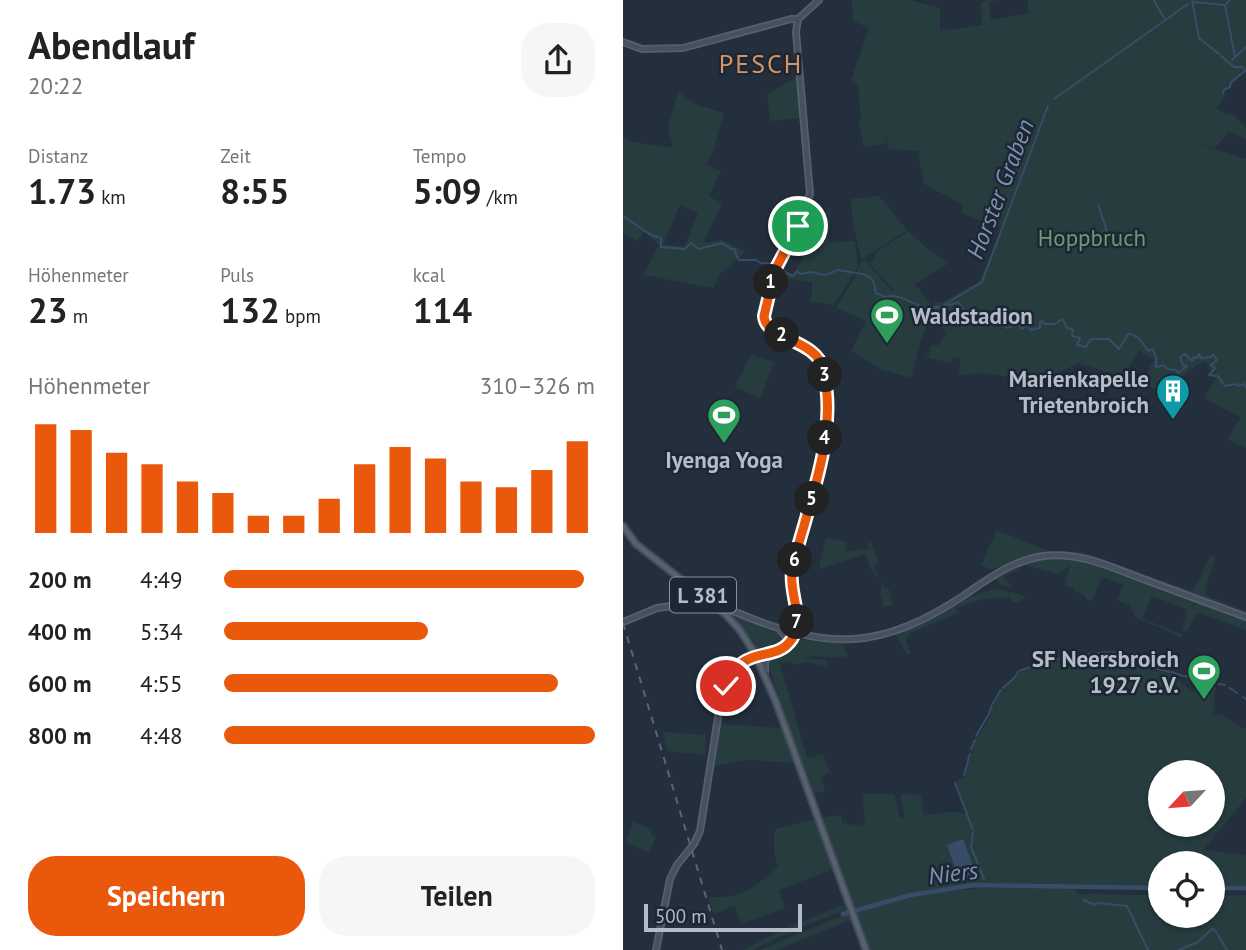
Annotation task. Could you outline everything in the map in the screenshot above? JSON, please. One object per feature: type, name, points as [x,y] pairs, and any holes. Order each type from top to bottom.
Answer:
[{"type":"main road","points":[[810,638],[799,627],[792,592],[792,573],[817,480],[828,405],[821,361],[801,344],[770,330],[765,324],[764,314],[776,268],[794,238],[810,194],[796,36],[798,19],[818,0]]},
{"type":"main road","points":[[623,42],[642,49],[681,48],[798,19]]},
{"type":"main road","name":"L 381","points":[[624,528],[636,544],[721,610],[739,629],[757,657],[866,950]]},
{"type":"main road","points":[[623,622],[635,615],[662,607],[687,604],[714,606],[796,635],[851,640],[894,632],[929,618],[1005,568],[1027,559],[1052,555],[1090,560],[1246,617]]},
{"type":"main road","points":[[796,635],[797,618]]},
{"type":"main road","points":[[656,950],[670,879],[675,867],[695,842],[701,825],[722,698],[734,673],[747,660],[770,654],[792,643],[799,627]]},
{"type":"main road","points":[[780,630],[787,638],[784,648]]},
{"type":"main road","points":[[747,660],[750,645]]},
{"type":"main road","points":[[765,675],[765,661],[770,654]]},
{"type":"green space","name":"Hoppbruch","points":[[852,0],[910,0],[940,8],[940,31],[982,25],[981,2],[985,0],[999,0],[989,2],[991,20],[1029,13],[1027,0],[1246,0],[1246,72],[1223,91],[1222,94],[1226,95],[1216,108],[1225,114],[1234,115],[1246,128],[1246,139],[1229,132],[1215,148],[1190,141],[1246,159],[1246,448],[1228,440],[1241,418],[1204,398],[1217,377],[1210,375],[1206,362],[1185,374],[1171,395],[1142,384],[1154,359],[1139,351],[1123,377],[1078,363],[1047,379],[985,373],[959,375],[961,358],[953,357],[952,363],[922,357],[929,356],[930,346],[939,345],[946,334],[940,326],[932,322],[926,322],[928,324],[921,339],[911,378],[882,370],[851,351],[866,321],[836,308],[861,262],[866,261],[894,291],[869,263],[874,259],[875,253],[908,231],[949,263],[915,284],[932,306],[979,282],[1002,228],[961,213],[963,205],[924,184],[919,151],[888,149],[884,127],[886,144],[864,147],[858,121],[861,120],[858,86],[851,80],[869,29],[853,20]]},
{"type":"green space","points":[[799,78],[802,118],[770,121],[767,94]]},
{"type":"green space","points":[[678,92],[695,104],[724,113],[707,165],[721,171],[709,196],[722,204],[704,240],[706,243],[722,240],[746,252],[720,274],[713,288],[643,275],[659,245],[644,232],[637,241],[623,233],[623,137],[634,142],[673,148],[668,128]],"holes":[[[680,205],[698,213],[686,244],[663,245]]]},
{"type":"green space","points":[[879,196],[907,230],[861,260],[851,199]]},
{"type":"green space","points":[[826,208],[831,208],[829,243],[855,241],[858,267],[834,305],[811,302],[812,282],[790,279],[778,272],[780,267],[793,275],[808,248],[813,250],[814,245],[818,246]]},
{"type":"green space","points":[[751,355],[774,362],[760,398],[735,387]]},
{"type":"green space","points":[[996,530],[1049,551],[1081,552],[1192,591],[1209,557],[1213,555],[1215,559],[1205,595],[1246,611],[1246,615],[1100,562],[1055,554],[1018,561],[992,570],[981,565],[992,540],[996,539],[993,538]]},
{"type":"green space","points":[[826,537],[846,542],[845,551],[869,549],[868,543],[871,542],[878,563],[874,566],[884,587],[890,591],[892,606],[884,606],[880,593],[881,581],[872,572],[865,554],[819,569]]},
{"type":"green space","points":[[1057,557],[1092,563],[1195,600],[1193,608],[1198,601],[1246,619],[1246,630],[1199,613],[1195,615],[1188,630],[1184,631],[1182,628],[1186,609],[1152,596],[1142,618],[1183,635],[1182,638],[1136,617],[1130,609],[1131,606],[1117,600],[1123,585],[1102,577],[1092,601],[1073,591],[1074,588],[1065,585],[1070,566],[1057,574],[1025,565],[1003,578],[1012,585],[1011,588],[995,579],[1015,565]]},
{"type":"green space","points":[[996,589],[1025,597],[1021,602],[1011,602],[1010,597],[982,599],[956,608],[958,613],[910,633],[906,641],[911,653],[907,654],[896,636],[897,633],[970,598]]},
{"type":"green space","points":[[701,591],[722,609],[784,636],[785,644],[775,650],[758,652],[752,638]]},
{"type":"green space","points":[[802,640],[842,643],[848,656],[803,658],[826,660],[827,666],[806,662],[793,665],[792,662],[797,660],[782,663],[779,661],[807,758],[823,754],[830,772],[821,777],[825,791],[812,794],[767,661]]},
{"type":"green space","points":[[1110,654],[1119,655],[1151,670],[1172,674],[1194,693],[1196,684],[1216,687],[1213,715],[1220,714],[1246,728],[1246,798],[1225,823],[1225,760],[1148,760],[1148,837],[1214,837],[1203,850],[1212,851],[1148,851],[1148,886],[973,885],[926,890],[855,909],[812,799],[815,795],[823,817],[841,815],[842,823],[861,826],[865,819],[862,794],[894,794],[900,818],[904,817],[901,794],[921,795],[924,815],[953,812],[967,814],[956,781],[964,777],[976,740],[990,717],[992,707],[1002,691],[1020,672],[1064,659]]},
{"type":"green space","points":[[719,724],[783,728],[793,763],[749,760],[713,766]]},
{"type":"green space","points":[[663,732],[706,735],[705,755],[667,751]]},
{"type":"green space","points":[[816,819],[834,869],[779,890],[785,908],[741,924],[735,906],[714,914],[708,897],[731,896],[746,891],[778,867],[774,852],[776,829]]},
{"type":"green space","points":[[633,821],[652,829],[651,834],[656,837],[649,852],[626,843]]},
{"type":"green space","points":[[1225,853],[1246,855],[1246,886],[1225,886]]},
{"type":"green space","points":[[995,887],[1069,888],[1075,889],[1078,894],[1148,895],[1148,928],[1225,928],[1225,896],[1246,895],[1246,950],[869,950],[856,911],[926,893]]},
{"type":"green space","points":[[844,905],[846,910],[805,925],[752,950],[743,950],[789,927]]},
{"type":"green space","points":[[848,913],[850,920],[777,950],[760,950]]},
{"type":"water","points":[[963,839],[978,879],[959,879],[947,845]]},
{"type":"waterway","points":[[1154,0],[1164,18]]},
{"type":"waterway","points":[[1192,0],[1199,38],[1219,54]]},
{"type":"waterway","points":[[1193,2],[1225,5],[1230,0]]},
{"type":"waterway","name":"Horster Graben","points":[[1054,99],[1188,4]]},
{"type":"waterway","points":[[1225,5],[1235,57],[1232,60]]},
{"type":"waterway","points":[[1235,57],[1246,47]]},
{"type":"waterway","points":[[1221,56],[1234,67],[1243,67],[1245,70]]},
{"type":"waterway","points":[[1223,93],[1230,87],[1231,82],[1245,71]]},
{"type":"waterway","name":"Horster Graben","points":[[944,305],[982,282],[1048,106]]},
{"type":"waterway","points":[[1073,240],[1107,231],[1098,205]]},
{"type":"waterway","points":[[623,216],[651,235],[661,238],[661,247],[685,249],[691,243],[699,249],[722,243],[735,249],[739,260],[772,264]]},
{"type":"waterway","points":[[779,269],[793,276],[797,271],[800,274],[811,272],[825,275],[838,270],[855,273]]},
{"type":"waterway","points":[[857,273],[869,277],[876,293],[885,297],[897,296],[930,308],[958,302],[966,313],[975,316],[976,311],[989,312],[993,320],[1007,328],[1019,324],[1021,329],[1029,325],[1030,330],[1040,328],[1042,321],[1044,324],[1055,324],[1063,319],[1066,327],[1073,330],[1072,336],[1080,338],[1077,345],[1086,347],[1090,340],[1094,339]]},
{"type":"waterway","points":[[1096,339],[1109,339],[1119,349],[1128,334],[1134,336],[1148,351],[1153,349],[1156,367],[1164,365],[1178,373],[1187,366],[1183,365],[1180,357],[1185,354],[1192,361],[1199,354],[1201,358],[1211,357],[1213,354],[1217,360],[1211,365],[1215,368],[1209,375],[1216,376]]},
{"type":"waterway","points":[[1218,376],[1225,386],[1244,384],[1246,388]]},
{"type":"waterway","points":[[1078,655],[1109,652]]},
{"type":"waterway","points":[[1112,652],[1122,654]]},
{"type":"waterway","points":[[1123,654],[1135,660]]},
{"type":"waterway","points":[[1060,658],[1065,657]]},
{"type":"waterway","points":[[1049,663],[1058,659]]},
{"type":"waterway","points":[[1141,662],[1150,667]]},
{"type":"waterway","points":[[1037,666],[1044,664]]},
{"type":"waterway","points":[[1021,670],[1035,666]]},
{"type":"waterway","points":[[1154,668],[1170,672]]},
{"type":"waterway","points":[[1016,675],[1019,671]]},
{"type":"waterway","points":[[1172,672],[1183,676]]},
{"type":"waterway","points":[[1185,676],[1203,682]]},
{"type":"waterway","points":[[1003,688],[1015,677]]},
{"type":"waterway","points":[[1204,682],[1213,683]]},
{"type":"waterway","points":[[1219,684],[1225,685]]},
{"type":"waterway","points":[[1229,688],[1233,690]]},
{"type":"waterway","points":[[993,703],[1001,690]]},
{"type":"waterway","points":[[988,716],[992,705]]},
{"type":"waterway","points":[[976,736],[987,717]]},
{"type":"waterway","points":[[971,749],[975,740]]},
{"type":"waterway","points":[[968,760],[970,754]]},
{"type":"waterway","points":[[964,775],[968,762]]},
{"type":"waterway","points":[[955,783],[973,830]]},
{"type":"waterway","points":[[973,833],[971,847],[984,879]]},
{"type":"waterway","name":"Niers","points":[[843,914],[911,895],[974,885],[1148,888]]},
{"type":"waterway","name":"Niers","points":[[1225,888],[1246,888]]},
{"type":"waterway","points":[[1084,900],[1094,905],[1098,903],[1127,906],[1148,950]]},
{"type":"waterway","points":[[1179,950],[1198,942],[1212,929],[1227,950]]},
{"type":"railway","points":[[623,623],[722,950]]},
{"type":"place","name":"Waldstadion","points":[[887,345]]},
{"type":"place","name":"Marienkapelle Trietenbroich","points":[[1173,421]]},
{"type":"place","name":"Iyenga Yoga","points":[[724,445]]},
{"type":"place","name":"SF Neersbroich 1927 e.V.","points":[[1204,701]]},
{"type":"district","name":"PESCH","points":[[761,63]]},
{"type":"route","points":[[726,686],[744,661],[784,648],[795,634],[797,626],[792,573],[822,463],[827,391],[821,361],[795,340],[769,329],[764,316],[775,270],[798,226]]}]
